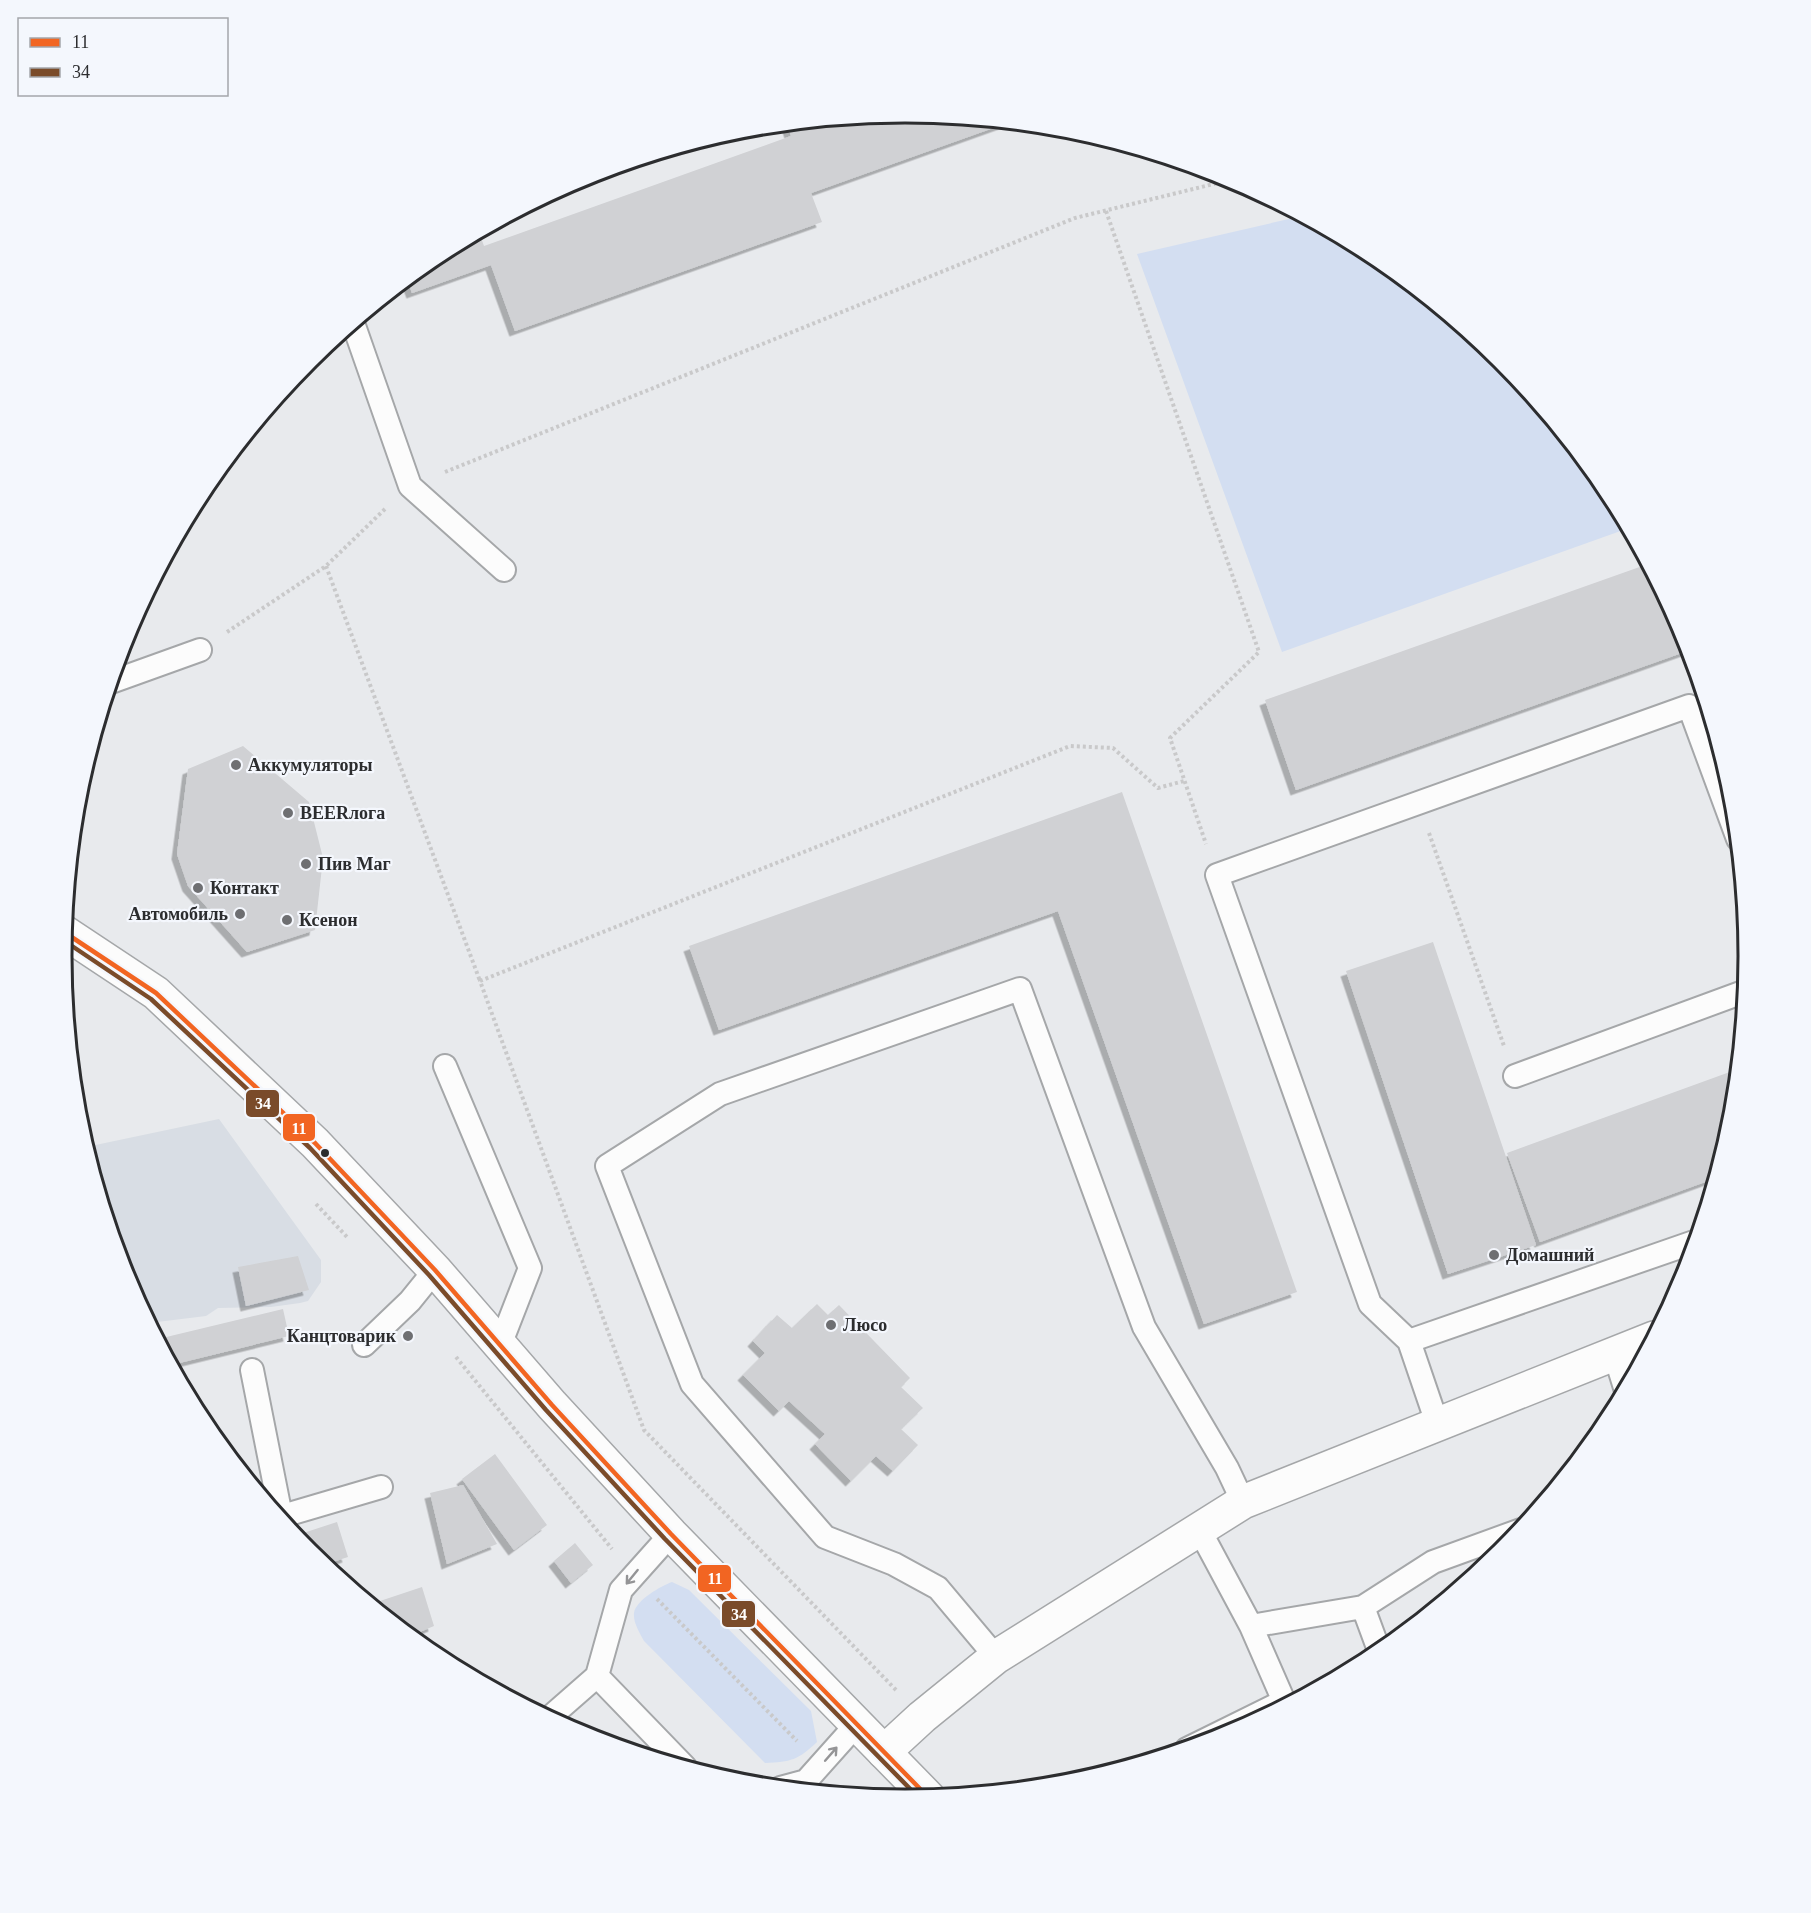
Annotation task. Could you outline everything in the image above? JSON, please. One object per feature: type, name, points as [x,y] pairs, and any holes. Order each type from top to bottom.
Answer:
[{"type":"street","points":[[73,938],[156,993],[315,1143],[435,1270],[672,1534],[921,1789]]},
{"type":"street","points":[[884,1752],[922,1717],[996,1657],[1243,1502],[1438,1426],[1644,1341]]},
{"type":"lane","points":[[356,330],[410,486],[504,570]]},
{"type":"lane","points":[[120,679],[201,650]]},
{"type":"lane","points":[[1438,1426],[1409,1341],[1370,1304],[1217,875],[1689,706],[1724,802]]},
{"type":"lane","points":[[996,1657],[938,1588],[894,1564],[825,1537],[693,1384],[607,1166],[720,1094],[1020,989],[1144,1327],[1227,1468],[1243,1502]]},
{"type":"lane","points":[[1515,1076],[1738,994]]},
{"type":"lane","points":[[445,1066],[530,1268],[500,1345]]},
{"type":"lane","points":[[1409,1341],[1688,1243]]},
{"type":"lane","points":[[364,1345],[410,1301],[435,1270]]},
{"type":"lane","points":[[1614,1352],[1623,1380]]},
{"type":"lane","points":[[252,1370],[278,1505]]},
{"type":"lane","points":[[287,1514],[381,1487]]},
{"type":"lane","points":[[1199,1529],[1251,1626],[1283,1699]]},
{"type":"lane","points":[[555,1712],[597,1676],[621,1590],[672,1534]]},
{"type":"lane","points":[[1251,1626],[1363,1607],[1433,1562],[1504,1536]]},
{"type":"lane","points":[[1363,1607],[1377,1644]]},
{"type":"lane","points":[[597,1676],[675,1757]]},
{"type":"lane","points":[[798,1783],[806,1781],[821,1766],[856,1725]]},
{"type":"path","points":[[201,650],[326,566],[410,486],[1075,218],[1212,183]]},
{"type":"path","points":[[1106,211],[1259,652],[1170,738],[1217,875]]},
{"type":"path","points":[[326,566],[644,1430],[922,1717]]},
{"type":"path","points":[[480,981],[1070,746],[1113,748],[1158,788],[1184,781]]},
{"type":"path","points":[[1418,804],[1515,1076]]},
{"type":"path","points":[[311,1198],[356,1246]]},
{"type":"path","points":[[454,1356],[633,1575],[842,1787]]},
{"type":"shaded area","points":[[1291,218],[1322,235],[1369,263],[1413,295],[1495,367],[1567,449],[1599,493],[1621,531],[1282,652],[1137,254]]},
{"type":"shaded area","points":[[219,1119],[321,1260],[321,1282],[308,1301],[300,1303],[271,1307],[218,1308],[206,1316],[157,1322],[135,1275],[116,1224],[94,1145]]},
{"type":"shaded area","points":[[672,1582],[689,1590],[811,1711],[817,1742],[794,1759],[765,1763],[644,1641],[635,1620],[636,1608],[650,1594]]},
{"type":"building","points":[[906,123],[993,128],[811,193],[822,222],[515,331],[491,265],[412,293],[410,287],[442,263],[482,239],[484,246],[791,136],[789,131],[851,125]]},
{"type":"building","points":[[1641,566],[1682,653],[1296,790],[1265,700]]},
{"type":"building","points":[[243,746],[309,802],[323,858],[315,930],[247,952],[188,886],[177,854],[188,769]]},
{"type":"building","points":[[1122,792],[1297,1292],[1204,1324],[1058,911],[719,1030],[689,946]]},
{"type":"building","points":[[1433,942],[1536,1245],[1448,1274],[1346,971]]},
{"type":"building","points":[[1731,1072],[1723,1119],[1708,1181],[1540,1242],[1507,1153]]},
{"type":"building","points":[[298,1256],[309,1290],[246,1306],[238,1267]]},
{"type":"building","points":[[817,1304],[828,1315],[839,1305],[910,1378],[901,1387],[923,1408],[901,1429],[918,1445],[893,1471],[876,1456],[851,1481],[815,1444],[825,1434],[789,1401],[779,1411],[743,1375],[765,1353],[753,1341],[777,1315],[792,1328]]},
{"type":"building","points":[[283,1309],[289,1336],[179,1363],[165,1337]]},
{"type":"building","points":[[495,1454],[547,1525],[514,1550],[462,1479]]},
{"type":"building","points":[[463,1485],[497,1544],[447,1564],[430,1493]]},
{"type":"building","points":[[337,1522],[348,1557],[333,1562],[304,1533]]},
{"type":"building","points":[[575,1543],[593,1565],[571,1583],[554,1561]]},
{"type":"building","points":[[422,1587],[434,1626],[418,1633],[378,1602]]},
{"type":"transit line","name":"11","points":[[73,938],[156,993],[315,1143],[435,1270],[552,1405],[671,1534],[921,1789]]},
{"type":"transit line","name":"34","points":[[72,946],[151,999],[310,1148],[429,1275],[546,1410],[665,1539],[911,1790]]},
{"type":"place","name":"Аккумуляторы","points":[[236,765]]},
{"type":"place","name":"BEERлога","points":[[288,813]]},
{"type":"place","name":"Пив Маг","points":[[306,864]]},
{"type":"place","name":"Контакт","points":[[198,888]]},
{"type":"place","name":"Автомобиль","points":[[240,914]]},
{"type":"place","name":"Ксенон","points":[[287,920]]},
{"type":"place","name":"Домашний","points":[[1494,1255]]},
{"type":"place","name":"Люсо","points":[[831,1325]]},
{"type":"place","name":"Канцтоварик","points":[[408,1336]]}]
